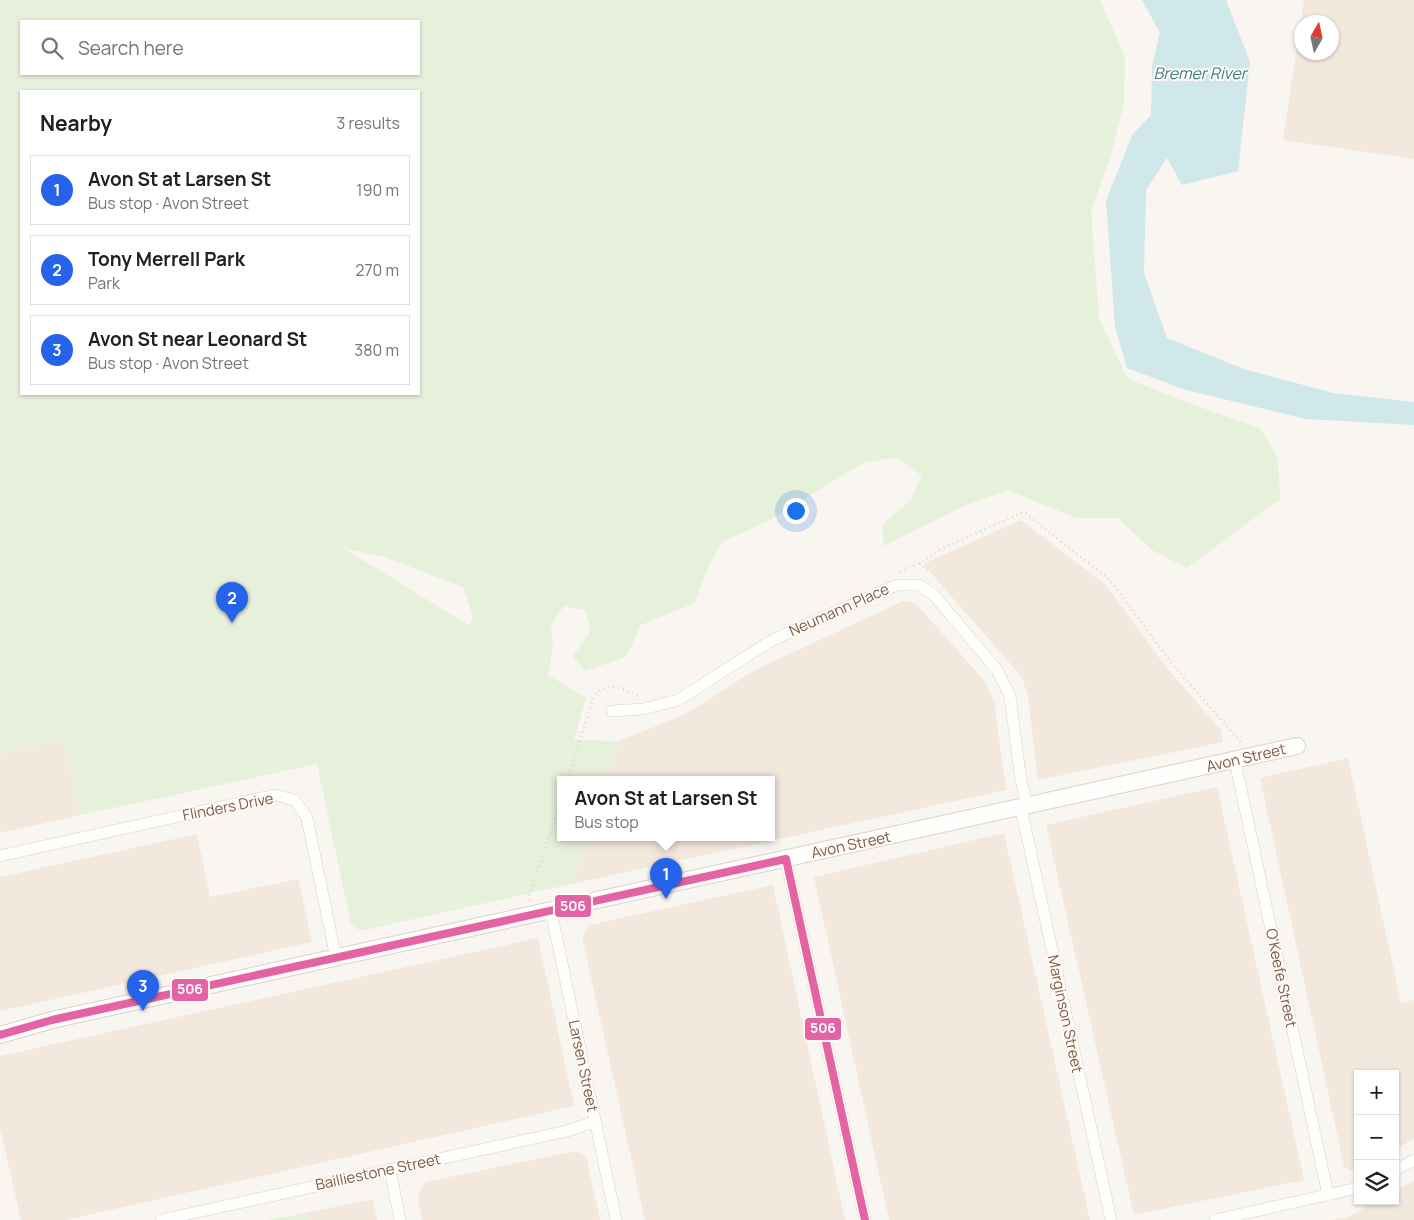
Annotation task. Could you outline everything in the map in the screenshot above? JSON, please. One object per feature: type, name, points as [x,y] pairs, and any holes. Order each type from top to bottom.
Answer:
[{"type":"street","name":"Neumann Place","points":[[612,711],[643,709],[678,700],[769,642],[792,630],[897,585],[919,584],[933,594],[997,670],[1010,696],[1024,807]]},
{"type":"street","name":"Avon Street","points":[[0,1035],[52,1020],[1298,746]]},
{"type":"street","name":"O'Keefe Street","points":[[1235,761],[1328,1195]]},
{"type":"street","name":"Flinders Drive","points":[[0,856],[275,795],[295,800],[306,818],[336,958]]},
{"type":"street","name":"Marginson Street","points":[[1024,807],[1111,1220]]},
{"type":"street","points":[[786,859],[865,1220]]},
{"type":"street","name":"Larsen Street","points":[[550,911],[616,1220]]},
{"type":"street","name":"Avon Street","points":[[0,1024],[52,1020]]},
{"type":"street","name":"Bailliestone Street","points":[[161,1220],[567,1131],[594,1122]]},
{"type":"street","points":[[1399,1168],[1414,1160]]},
{"type":"street","points":[[390,1169],[400,1220]]},
{"type":"street","points":[[1215,1220],[1354,1189]]},
{"type":"path","points":[[894,574],[920,563],[941,549],[1024,512],[1110,580],[1173,665],[1254,757]]},
{"type":"path","points":[[920,563],[928,571]]},
{"type":"path","points":[[569,776],[593,697],[603,689],[616,686],[640,696]]},
{"type":"path","points":[[530,904],[529,896],[557,814]]},
{"type":"shaded area","points":[[1304,0],[1414,0],[1414,159],[1283,140],[1295,60],[1339,60],[1339,15],[1302,15]]},
{"type":"shaded area","points":[[1021,520],[1106,585],[1165,666],[1221,730],[1223,742],[1038,780],[1028,696],[1022,677],[923,564]]},
{"type":"shaded area","points":[[903,601],[917,605],[983,679],[994,701],[1006,790],[775,840],[775,776],[607,776],[619,741],[684,715],[755,670]]},
{"type":"shaded area","points":[[64,739],[81,815],[0,833],[0,753]]},
{"type":"shaded area","points":[[1348,758],[1401,1003],[1414,1000],[1414,1139],[1399,1147],[1399,1070],[1354,1070],[1354,1170],[1348,1170],[1344,1166],[1260,778]]},
{"type":"shaded area","points":[[1217,787],[1304,1180],[1134,1215],[1046,825]]},
{"type":"shaded area","points":[[1004,833],[1090,1220],[889,1220],[814,877]]},
{"type":"shaded area","points":[[197,834],[210,897],[298,879],[312,942],[0,1011],[0,877]]},
{"type":"shaded area","points":[[586,841],[770,841],[571,884]]},
{"type":"shaded area","points":[[773,885],[845,1220],[645,1220],[582,937],[589,925]]},
{"type":"shaded area","points":[[538,938],[574,1106],[66,1220],[21,1220],[0,1128],[0,1056]]},
{"type":"shaded area","points":[[576,1151],[586,1157],[600,1220],[422,1220],[418,1197],[425,1182]]},
{"type":"shaded area","points":[[1414,1181],[1414,1220],[1332,1220],[1348,1217],[1369,1205],[1399,1205],[1399,1189]]},
{"type":"shaded area","points":[[373,1199],[377,1220],[307,1220],[306,1213]]},
{"type":"green space","points":[[0,0],[1100,0],[1125,57],[1124,103],[1110,159],[1091,210],[1099,319],[1128,379],[1188,403],[1260,428],[1278,458],[1280,500],[1187,568],[1152,550],[1118,518],[1076,518],[1008,490],[964,506],[883,546],[883,524],[911,500],[922,476],[897,457],[863,463],[768,521],[723,541],[708,566],[695,603],[641,625],[626,657],[585,671],[573,656],[591,630],[585,610],[564,606],[551,624],[553,647],[548,675],[586,698],[574,740],[619,741],[607,776],[557,776],[557,841],[586,841],[571,884],[365,930],[357,929],[351,924],[317,764],[81,815],[64,739],[0,753]],"holes":[[[343,548],[387,558],[463,587],[473,617],[470,626]]]},
{"type":"green space","points":[[306,1213],[307,1220],[269,1220]]},
{"type":"water","name":"Bremer River","points":[[1142,0],[1226,0],[1250,62],[1238,171],[1182,185],[1167,158],[1146,190],[1144,273],[1167,338],[1244,369],[1333,393],[1414,402],[1414,425],[1306,419],[1186,390],[1127,368],[1115,327],[1106,201],[1132,135],[1151,115],[1152,66],[1160,33]]},
{"type":"transit line","name":"506","points":[[0,1035],[52,1020],[786,859],[865,1220]]},
{"type":"place","name":"Tony Merrell Park","points":[[232,623]]},
{"type":"place","name":"Avon St at Larsen St","points":[[666,899]]},
{"type":"place","name":"Avon St near Leonard St","points":[[143,1011]]}]
